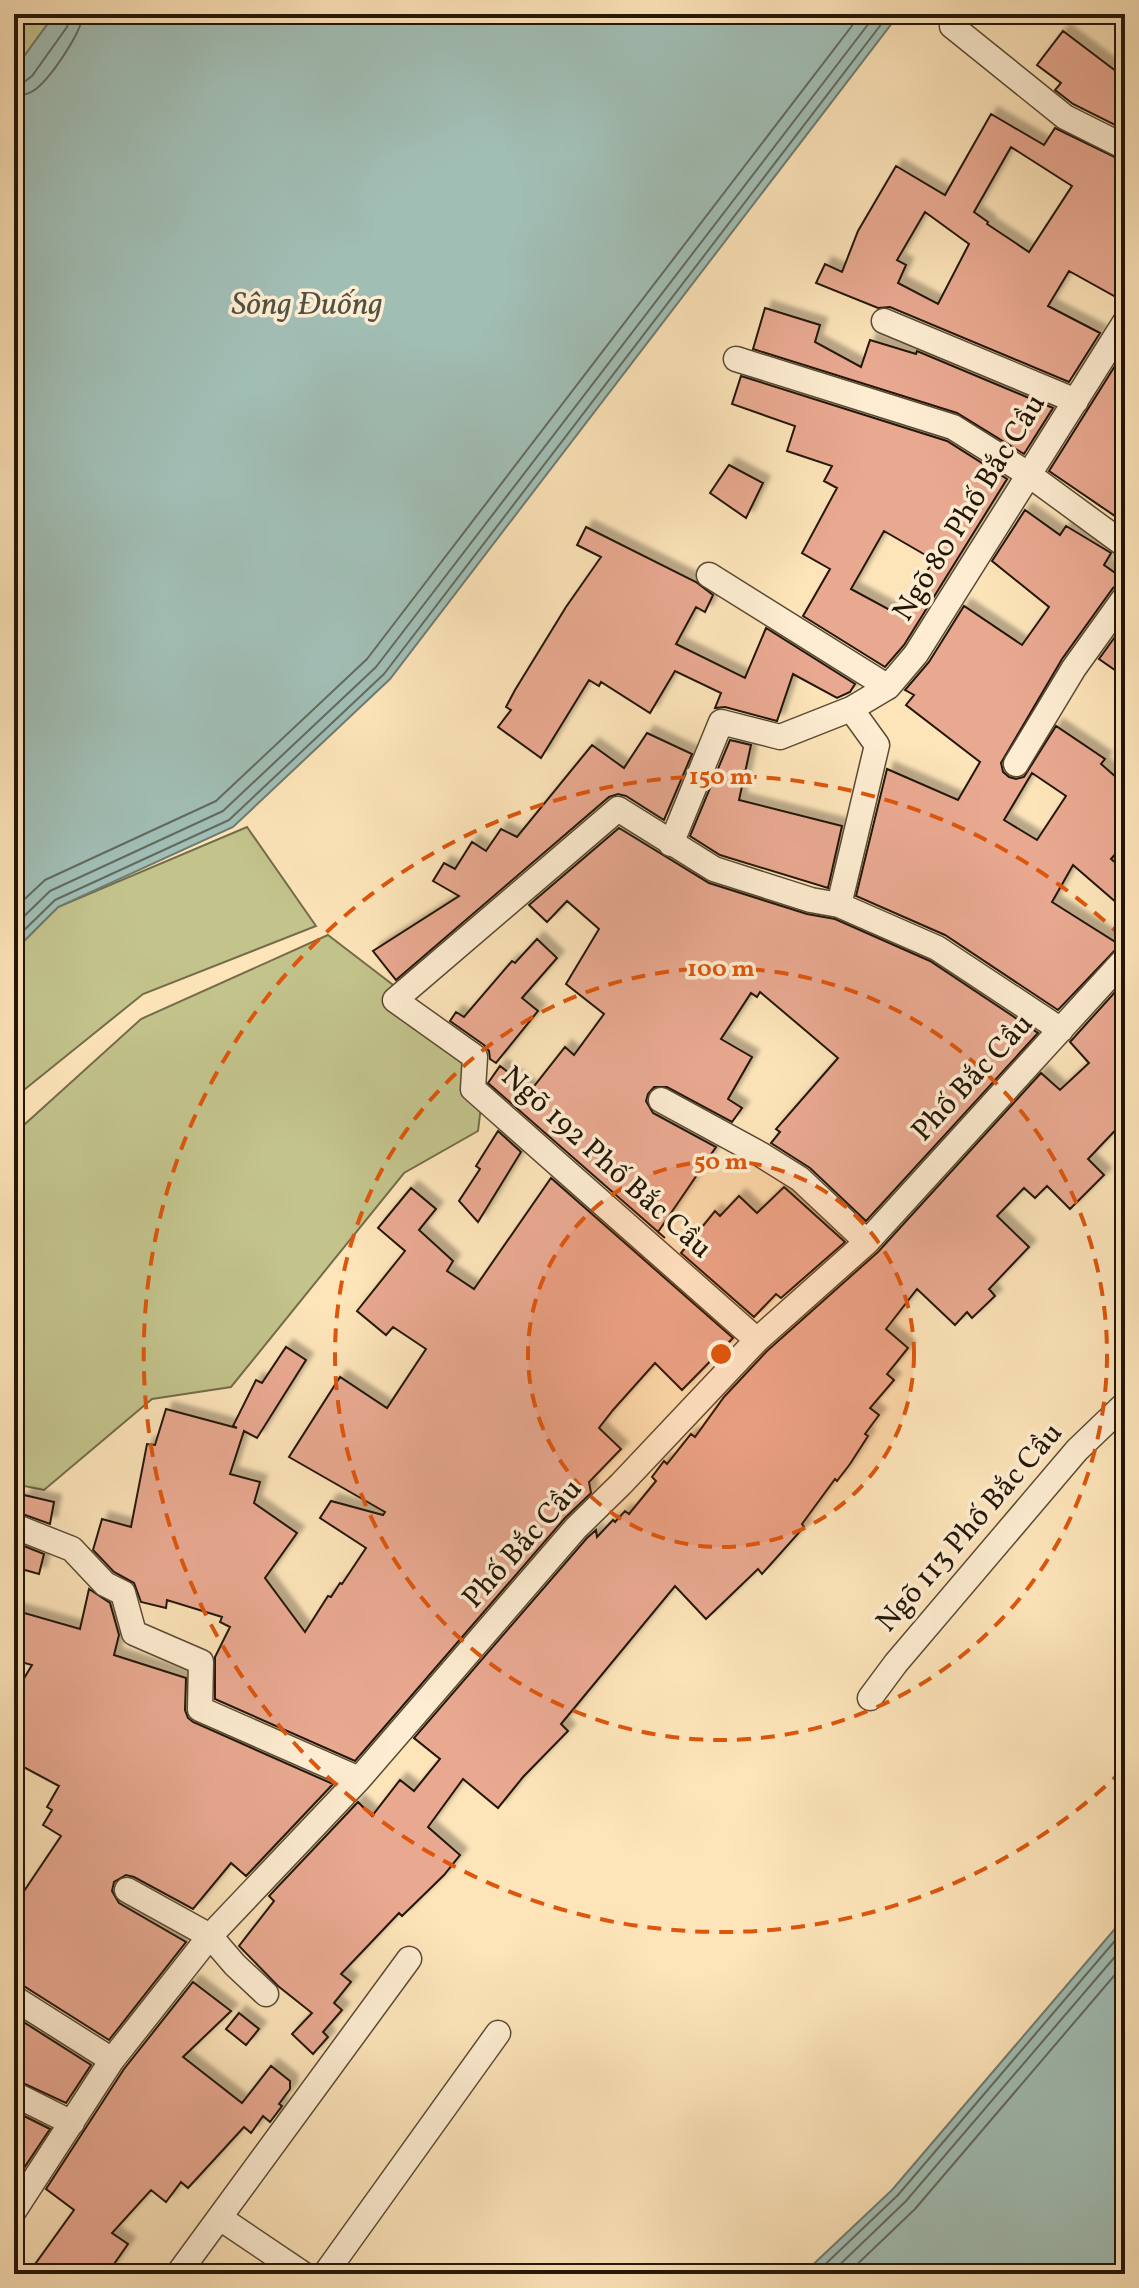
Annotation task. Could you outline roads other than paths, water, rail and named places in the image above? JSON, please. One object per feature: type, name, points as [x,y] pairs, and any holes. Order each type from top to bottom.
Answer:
[{"type":"street","points":[[952,26],[1065,117],[1125,147]]},
{"type":"street","points":[[884,321],[1076,401]]},
{"type":"street","name":"Ngõ 80 Phố Bắc Cầu","points":[[671,844],[721,722],[780,737],[851,709],[888,687],[916,654],[1125,322]]},
{"type":"street","points":[[736,359],[953,427],[1028,474],[1125,545]]},
{"type":"street","points":[[709,575],[888,687]]},
{"type":"street","points":[[1016,764],[1074,668],[1125,597]]},
{"type":"street","points":[[839,905],[877,745],[851,709]]},
{"type":"street","name":"Ngõ 192 Phố Bắc Cầu","points":[[671,844],[618,809],[544,869],[395,1000],[475,1057],[473,1089],[757,1340]]},
{"type":"street","points":[[671,844],[714,869],[811,900],[839,905],[937,948],[1061,1030]]},
{"type":"street","name":"Phố Bắc Cầu","points":[[14,2211],[112,2060],[210,1936],[359,1779],[576,1528],[757,1340],[867,1242],[1125,959]]},
{"type":"street","points":[[661,1100],[800,1179],[867,1242]]},
{"type":"street","name":"Ngõ 113 Phố Bắc Cầu","points":[[870,1698],[896,1663],[1077,1450],[1125,1404]]},
{"type":"street","points":[[14,1526],[72,1549],[105,1584],[123,1593],[134,1633],[201,1662],[200,1709],[359,1779]]},
{"type":"street","points":[[127,1890],[210,1936],[266,1994]]},
{"type":"street","points":[[178,2274],[409,1959]]},
{"type":"street","points":[[14,1998],[112,2060]]},
{"type":"street","points":[[325,2274],[498,2033]]},
{"type":"street","points":[[14,2094],[72,2123]]},
{"type":"street","points":[[220,2218],[303,2274]]},
{"type":"water","name":"Sông Đuống","points":[[55,14],[899,14],[390,679],[233,827],[58,907],[14,951],[14,70]]},
{"type":"water","points":[[1125,1917],[1125,2274],[803,2274],[892,2190]]}]
